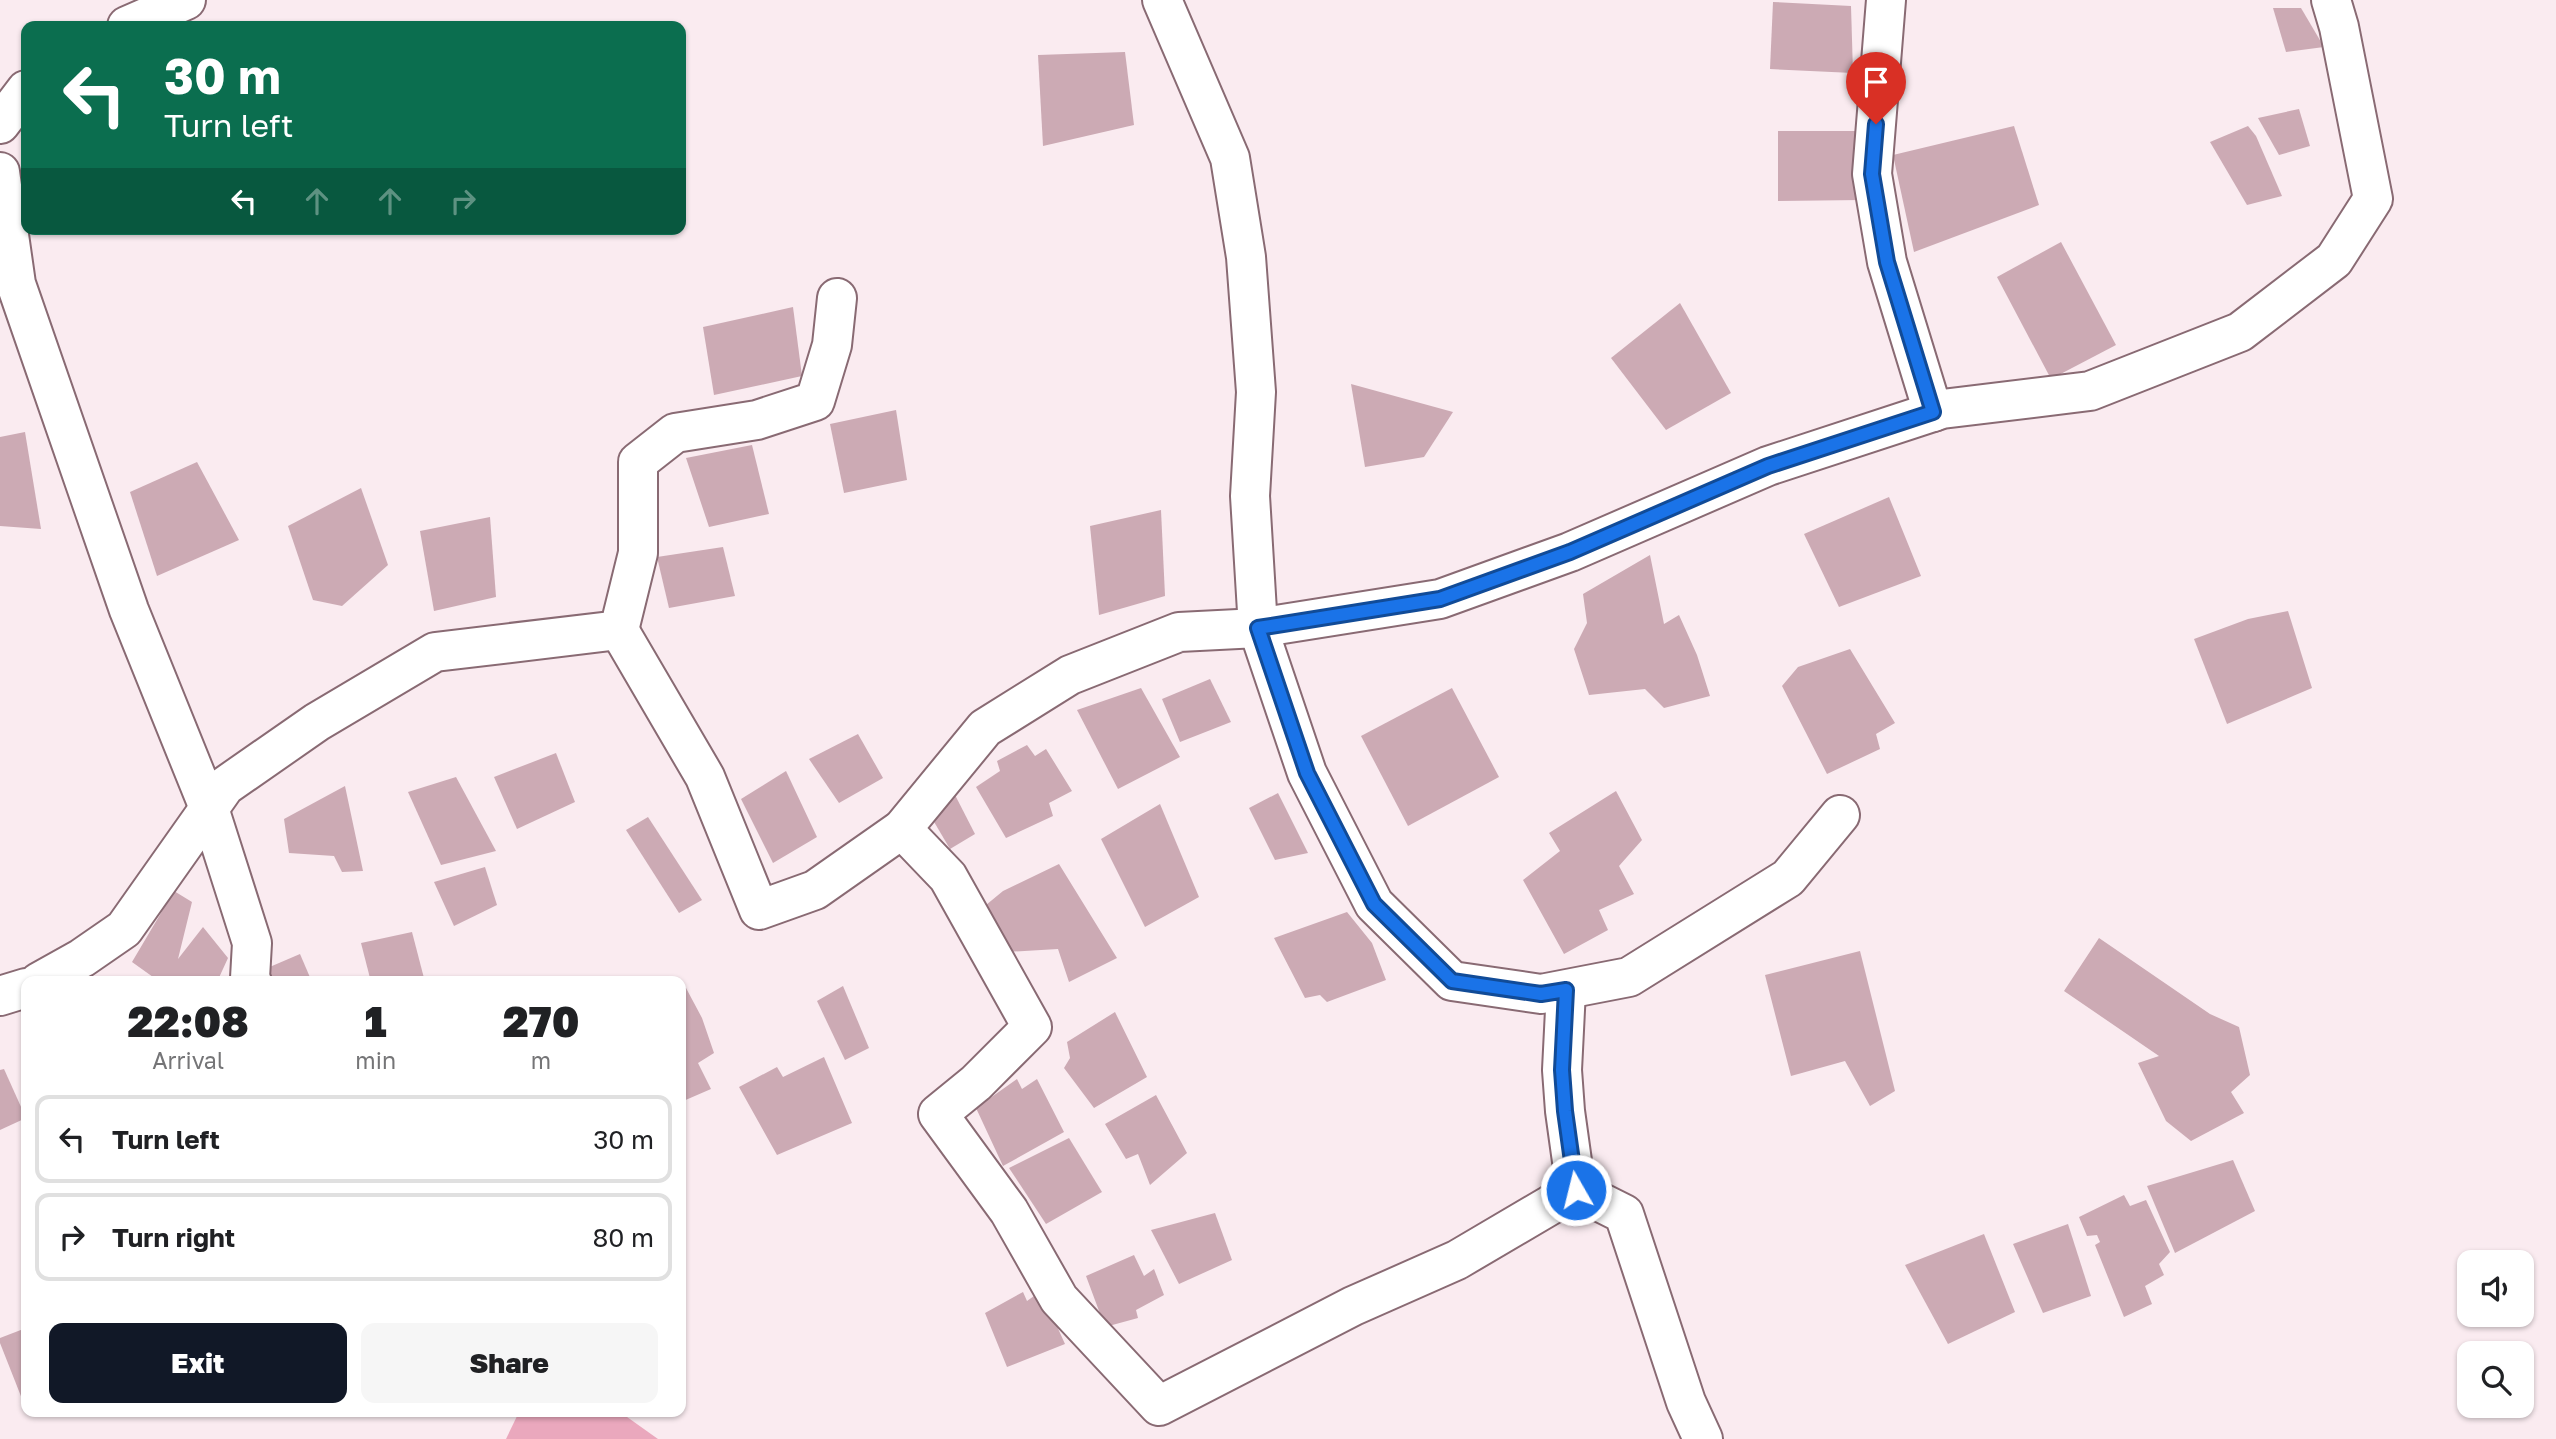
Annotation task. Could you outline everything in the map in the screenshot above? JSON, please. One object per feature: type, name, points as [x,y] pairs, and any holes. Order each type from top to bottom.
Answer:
[{"type":"street","points":[[138,21],[186,0]]},
{"type":"street","points":[[1162,0],[1230,158],[1246,257],[1256,392],[1250,496],[1258,628],[1307,773],[1374,904],[1452,981],[1541,994],[1566,990],[1629,976],[1788,878],[1840,815]]},
{"type":"street","points":[[1886,0],[1872,174],[1887,262],[1933,412]]},
{"type":"street","points":[[837,298],[832,345],[815,401],[757,419],[675,433],[638,462],[638,554],[619,630],[705,777],[759,910],[815,890],[902,829],[985,728],[1070,675],[1179,632],[1258,628],[1440,599],[1570,552],[1768,466],[1942,409],[2090,391],[2241,332],[2334,260],[2373,199],[2339,27],[2331,0]]},
{"type":"street","points":[[0,124],[21,97]]},
{"type":"street","points":[[0,172],[16,285],[129,610],[209,808],[252,943],[250,976]]},
{"type":"street","points":[[49,976],[82,958],[124,929],[225,786],[297,736],[435,652],[619,630]]},
{"type":"street","points":[[902,829],[948,877],[1032,1027],[976,1083],[938,1114],[1009,1211],[1059,1299],[1160,1406],[1353,1306],[1457,1260],[1576,1190]]},
{"type":"street","points":[[0,996],[21,990]]},
{"type":"street","points":[[1566,990],[1562,1070],[1576,1190]]},
{"type":"street","points":[[1576,1190],[1624,1214],[1686,1402],[1703,1439]]},
{"type":"shaded area","points":[[517,1417],[627,1417],[658,1439],[506,1439]]},
{"type":"building","points":[[1773,2],[1851,6],[1853,73],[1770,69]]},
{"type":"building","points":[[2273,8],[2301,8],[2324,47],[2286,52]]},
{"type":"building","points":[[1125,52],[1134,125],[1043,146],[1038,55]]},
{"type":"building","points":[[2299,109],[2310,146],[2279,155],[2258,118]]},
{"type":"building","points":[[2014,126],[2039,205],[1914,252],[1893,155]]},
{"type":"building","points":[[2248,126],[2256,136],[2282,196],[2247,205],[2210,142]]},
{"type":"building","points":[[1778,131],[1861,131],[1861,200],[1778,201]]},
{"type":"building","points":[[2061,242],[2116,345],[2051,379],[1997,277]]},
{"type":"building","points":[[1680,303],[1731,393],[1666,430],[1611,358]]},
{"type":"building","points":[[793,307],[802,376],[714,395],[703,327]]},
{"type":"building","points":[[1351,384],[1453,412],[1424,457],[1365,467]]},
{"type":"building","points":[[896,410],[907,480],[844,493],[830,424]]},
{"type":"building","points":[[25,432],[41,529],[0,526],[0,437]]},
{"type":"building","points":[[752,445],[769,514],[709,527],[686,458]]},
{"type":"building","points":[[197,462],[239,540],[157,576],[130,492]]},
{"type":"building","points":[[361,488],[388,565],[342,606],[313,600],[288,526]]},
{"type":"building","points":[[1889,497],[1921,576],[1839,607],[1804,534]]},
{"type":"building","points":[[1161,510],[1165,596],[1099,615],[1090,526]]},
{"type":"building","points":[[490,517],[496,597],[434,611],[420,531]]},
{"type":"building","points":[[723,547],[735,596],[669,608],[657,557]]},
{"type":"building","points":[[1650,555],[1664,624],[1679,615],[1697,655],[1710,696],[1664,708],[1645,689],[1589,695],[1574,649],[1587,623],[1583,594]]},
{"type":"building","points":[[2288,611],[2312,688],[2227,724],[2194,639],[2248,619]]},
{"type":"building","points":[[1850,649],[1895,723],[1876,734],[1880,749],[1827,774],[1782,686],[1798,667]]},
{"type":"building","points":[[1210,679],[1231,722],[1180,742],[1162,699]]},
{"type":"building","points":[[1141,688],[1180,757],[1118,789],[1077,710]]},
{"type":"building","points":[[1452,688],[1499,777],[1408,826],[1361,736]]},
{"type":"building","points":[[858,734],[883,778],[839,803],[809,759]]},
{"type":"building","points":[[1027,745],[1035,756],[1046,749],[1072,791],[1049,803],[1053,816],[1006,838],[976,787],[1000,771],[997,761]]},
{"type":"building","points":[[556,753],[575,802],[517,829],[494,777]]},
{"type":"building","points":[[786,771],[817,837],[773,863],[741,799]]},
{"type":"building","points":[[456,777],[496,851],[441,865],[408,792]]},
{"type":"building","points":[[345,786],[363,871],[342,872],[334,856],[289,853],[284,819]]},
{"type":"building","points":[[1616,791],[1642,840],[1619,866],[1634,894],[1599,910],[1608,930],[1564,954],[1523,880],[1560,851],[1549,833]]},
{"type":"building","points":[[954,793],[975,834],[950,849],[930,815]]},
{"type":"building","points":[[1278,793],[1308,853],[1275,860],[1249,808]]},
{"type":"building","points":[[1160,804],[1199,897],[1145,927],[1101,839]]},
{"type":"building","points":[[648,817],[702,900],[679,913],[626,830]]},
{"type":"building","points":[[1059,864],[1117,958],[1069,982],[1058,949],[1006,952],[986,905],[1003,891]]},
{"type":"building","points":[[485,867],[497,905],[454,926],[434,882]]},
{"type":"building","points":[[174,891],[192,902],[178,959],[203,927],[228,958],[220,976],[152,976],[132,962]]},
{"type":"building","points":[[1347,912],[1372,943],[1386,980],[1327,1002],[1320,995],[1305,998],[1274,938]]},
{"type":"building","points":[[412,932],[423,976],[369,976],[361,943]]},
{"type":"building","points":[[2099,938],[2210,1014],[2239,1027],[2250,1075],[2231,1092],[2244,1113],[2191,1141],[2166,1121],[2138,1063],[2159,1056],[2064,991]]},
{"type":"building","points":[[1860,951],[1895,1091],[1870,1106],[1845,1061],[1791,1076],[1765,975]]},
{"type":"building","points":[[300,954],[309,976],[269,976],[265,969]]},
{"type":"building","points":[[843,986],[869,1048],[845,1060],[817,1001]]},
{"type":"building","points":[[686,988],[702,1018],[714,1053],[698,1063],[711,1089],[686,1100]]},
{"type":"building","points":[[1115,1012],[1147,1077],[1094,1108],[1064,1068],[1070,1058],[1067,1042]]},
{"type":"building","points":[[824,1057],[852,1123],[777,1155],[739,1087],[777,1067],[783,1077]]},
{"type":"building","points":[[4,1069],[21,1107],[21,1120],[0,1130],[0,1070]]},
{"type":"building","points":[[1017,1079],[1022,1089],[1037,1079],[1064,1132],[1003,1166],[976,1108]]},
{"type":"building","points":[[1156,1095],[1187,1153],[1150,1185],[1138,1154],[1126,1159],[1105,1124]]},
{"type":"building","points":[[1069,1138],[1102,1192],[1046,1224],[1009,1168]]},
{"type":"building","points":[[2233,1160],[2255,1211],[2175,1253],[2147,1186]]},
{"type":"building","points":[[2124,1195],[2130,1206],[2146,1200],[2170,1252],[2159,1264],[2164,1275],[2145,1286],[2152,1304],[2124,1317],[2095,1245],[2100,1242],[2097,1235],[2087,1236],[2079,1217]]},
{"type":"building","points":[[1215,1213],[1232,1260],[1179,1284],[1151,1230]]},
{"type":"building","points":[[2068,1224],[2091,1296],[2043,1313],[2013,1244]]},
{"type":"building","points":[[1984,1234],[2015,1312],[1948,1344],[1905,1265]]},
{"type":"building","points":[[1134,1255],[1144,1276],[1154,1269],[1164,1295],[1136,1310],[1138,1318],[1105,1327],[1086,1276]]},
{"type":"building","points":[[1041,1291],[1065,1344],[1007,1367],[985,1313],[1023,1292],[1027,1301]]},
{"type":"building","points":[[21,1330],[21,1396],[0,1343],[0,1338]]},
{"type":"route","points":[[1576,1190],[1562,1070],[1566,990],[1541,994],[1452,981],[1374,904],[1307,773],[1258,628],[1440,599],[1570,552],[1768,466],[1933,412],[1887,262],[1872,174],[1876,124]]}]
